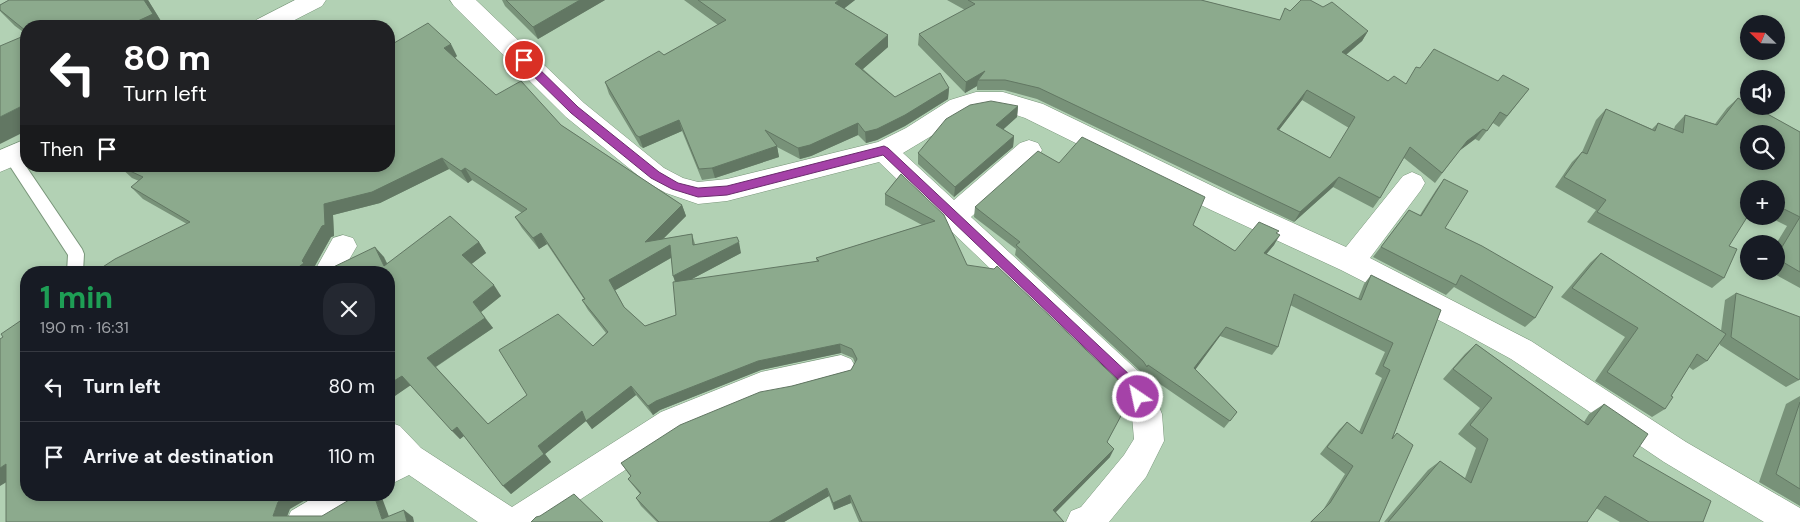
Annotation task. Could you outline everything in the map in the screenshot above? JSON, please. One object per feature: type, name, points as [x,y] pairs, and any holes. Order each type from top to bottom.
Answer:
[{"type":"street","points":[[276,20],[314,0]]},
{"type":"street","points":[[462,0],[574,110],[655,175],[675,186],[698,193],[727,190],[884,150],[915,135],[959,108],[976,101],[1003,100],[1034,111],[1202,193],[1351,262],[1468,321],[1520,350],[1675,452],[1794,522]]},
{"type":"street","points":[[884,150],[1128,381],[1148,414],[1149,441],[1135,466],[1090,521]]},
{"type":"street","points":[[954,216],[1029,150]]},
{"type":"street","points":[[1351,262],[1412,183]]},
{"type":"street","points":[[331,266],[343,246]]},
{"type":"street","points":[[399,464],[500,520],[672,422],[761,386],[841,368]]},
{"type":"street","points":[[302,522],[338,501]]},
{"type":"lane","points":[[13,156],[20,167]]},
{"type":"lane","points":[[23,172],[76,254],[75,266]]},
{"type":"building","points":[[9,0],[144,0],[153,14],[140,20],[20,20],[20,26],[0,10],[0,5]]},
{"type":"building","points":[[506,0],[580,0],[533,27]]},
{"type":"building","points":[[698,0],[839,0],[835,3],[888,35],[855,64],[895,97],[940,73],[949,88],[905,115],[877,129],[865,132],[858,123],[810,145],[798,148],[765,130],[777,146],[712,168],[699,169],[679,120],[639,137],[636,135],[605,82],[659,51],[664,55],[726,20]]},
{"type":"building","points":[[968,0],[1201,0],[1280,20],[1285,8],[1290,11],[1301,0],[1310,0],[1323,7],[1332,2],[1368,31],[1342,52],[1388,81],[1394,76],[1406,84],[1416,67],[1420,68],[1434,49],[1498,81],[1503,75],[1529,89],[1507,116],[1500,112],[1487,131],[1483,129],[1467,141],[1442,173],[1410,147],[1380,198],[1339,177],[1300,212],[1039,88],[1005,80],[978,80],[985,71],[966,82],[919,34],[975,4]],"holes":[[[1307,90],[1355,117],[1330,158],[1277,129]]]},
{"type":"building","points":[[428,23],[451,44],[444,48],[496,95],[521,81],[561,125],[682,205],[645,242],[692,234],[693,245],[737,237],[739,242],[673,276],[670,245],[609,280],[624,307],[645,326],[676,315],[673,282],[819,261],[816,258],[935,221],[885,194],[901,174],[944,215],[967,265],[994,269],[997,266],[1121,383],[1130,399],[1107,442],[1114,449],[1053,510],[1064,522],[862,522],[850,495],[833,503],[827,488],[769,522],[659,522],[636,498],[641,493],[628,479],[631,476],[621,463],[680,425],[760,392],[792,386],[851,370],[857,359],[852,349],[840,344],[758,361],[656,401],[648,406],[631,386],[586,421],[582,411],[538,446],[544,454],[503,486],[457,427],[452,431],[402,376],[395,380],[395,266],[384,266],[450,216],[479,242],[462,255],[494,285],[473,302],[485,318],[427,358],[488,424],[527,395],[499,350],[558,314],[593,346],[608,332],[582,300],[585,299],[541,233],[533,238],[515,217],[527,209],[465,168],[461,171],[442,158],[372,192],[324,204],[325,225],[322,226],[302,261],[304,263],[300,266],[104,266],[190,222],[131,187],[143,177],[132,172],[395,172],[395,42]]},
{"type":"building","points":[[20,38],[20,107],[0,117],[0,46]]},
{"type":"building","points":[[1738,98],[1740,99],[1740,115],[1769,115],[1800,132],[1800,217],[1785,210],[1785,180],[1740,180],[1740,225],[1742,225],[1729,246],[1737,249],[1724,278],[1597,212],[1606,200],[1564,177],[1582,152],[1587,154],[1606,109],[1655,131],[1658,123],[1683,133],[1685,115],[1717,125]]},
{"type":"building","points":[[991,101],[1018,106],[996,125],[1014,136],[955,187],[918,153],[946,119],[970,105]]},
{"type":"building","points":[[1082,137],[1205,197],[1193,225],[1235,251],[1259,222],[1279,231],[1276,233],[1280,235],[1264,253],[1361,300],[1371,275],[1441,310],[1392,439],[1397,433],[1413,445],[1379,522],[1311,522],[1330,503],[1353,466],[1327,447],[1347,422],[1362,434],[1390,370],[1383,366],[1393,343],[1294,294],[1278,347],[1226,327],[1194,368],[1237,412],[1230,421],[1148,365],[1147,367],[1143,361],[1016,245],[1020,242],[975,207],[1038,151],[1059,163]]},
{"type":"building","points":[[1444,179],[1468,191],[1445,228],[1482,246],[1553,287],[1535,318],[1461,275],[1456,285],[1381,247],[1409,210],[1421,216]]},
{"type":"building","points":[[1800,217],[1800,272],[1785,263],[1785,242]]},
{"type":"building","points":[[375,247],[384,266],[335,266]]},
{"type":"building","points":[[1601,253],[1726,334],[1707,361],[1697,354],[1665,409],[1607,372],[1638,328],[1572,288]]},
{"type":"building","points":[[1736,293],[1800,317],[1799,380],[1731,337]]},
{"type":"building","points":[[20,321],[20,501],[280,501],[273,516],[322,516],[347,501],[376,501],[382,519],[404,510],[407,522],[6,522],[6,464],[0,468],[0,339],[3,337],[1,334]]},
{"type":"building","points":[[1476,344],[1588,425],[1604,404],[1648,434],[1633,456],[1711,501],[1703,522],[1649,522],[1605,496],[1587,522],[1388,522],[1440,461],[1471,483],[1488,439],[1470,425],[1492,398],[1453,369]]},
{"type":"building","points":[[1800,402],[1800,489],[1776,474]]},
{"type":"building","points":[[574,494],[603,522],[531,522],[536,517]]},
{"type":"route","points":[[524,60],[574,110],[655,175],[675,186],[698,193],[727,190],[884,150],[1128,381],[1138,397]]}]
